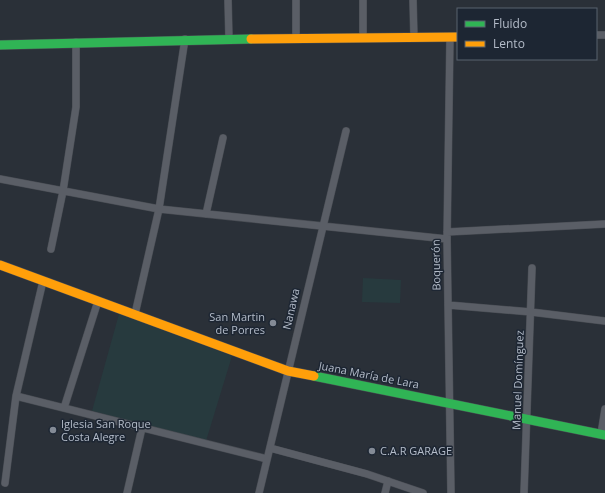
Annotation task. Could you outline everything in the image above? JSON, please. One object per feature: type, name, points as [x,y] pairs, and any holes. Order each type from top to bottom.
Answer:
[{"type":"street","points":[[228,0],[229,39]]},
{"type":"street","points":[[296,0],[296,38]]},
{"type":"street","points":[[362,0],[363,38]]},
{"type":"street","points":[[413,0],[414,38]]},
{"type":"street","points":[[0,45],[185,39],[454,37]]},
{"type":"street","name":"Boquerón","points":[[451,493],[447,236],[454,37]]},
{"type":"street","points":[[135,314],[159,209],[185,39]]},
{"type":"street","points":[[51,249],[76,107],[76,42]]},
{"type":"street","name":"Nanawa","points":[[259,493],[346,131]]},
{"type":"street","points":[[206,214],[222,138]]},
{"type":"street","points":[[0,179],[159,209],[322,227],[447,236],[605,224]]},
{"type":"street","name":"Juana María de Lara","points":[[0,265],[288,371],[603,434]]},
{"type":"street","name":"Manuel Domínguez","points":[[524,493],[528,419],[532,268]]},
{"type":"street","points":[[5,483],[16,396],[43,281]]},
{"type":"street","points":[[64,408],[98,300]]},
{"type":"street","points":[[448,305],[531,312],[605,321]]},
{"type":"street","points":[[16,396],[267,459]]},
{"type":"street","points":[[603,434],[605,409]]},
{"type":"street","points":[[127,493],[142,428]]},
{"type":"street","points":[[270,448],[388,481],[424,493]]},
{"type":"street","points":[[385,493],[388,481]]},
{"type":"green space","points":[[363,278],[401,280],[400,303],[362,302]]},
{"type":"green space","points":[[119,314],[232,356],[206,441],[92,411]]},
{"type":"traffic: fast","points":[[0,45],[251,39]]},
{"type":"traffic: fast","points":[[314,376],[605,435]]},
{"type":"traffic: slow","points":[[251,39],[457,37]]},
{"type":"traffic: slow","points":[[0,265],[288,371],[314,376]]},
{"type":"place","name":"San Martin de Porres","points":[[273,323]]},
{"type":"place","name":"Iglesia San Roque Costa Alegre","points":[[53,430]]},
{"type":"place","name":"C.A.R GARAGE","points":[[372,451]]}]
